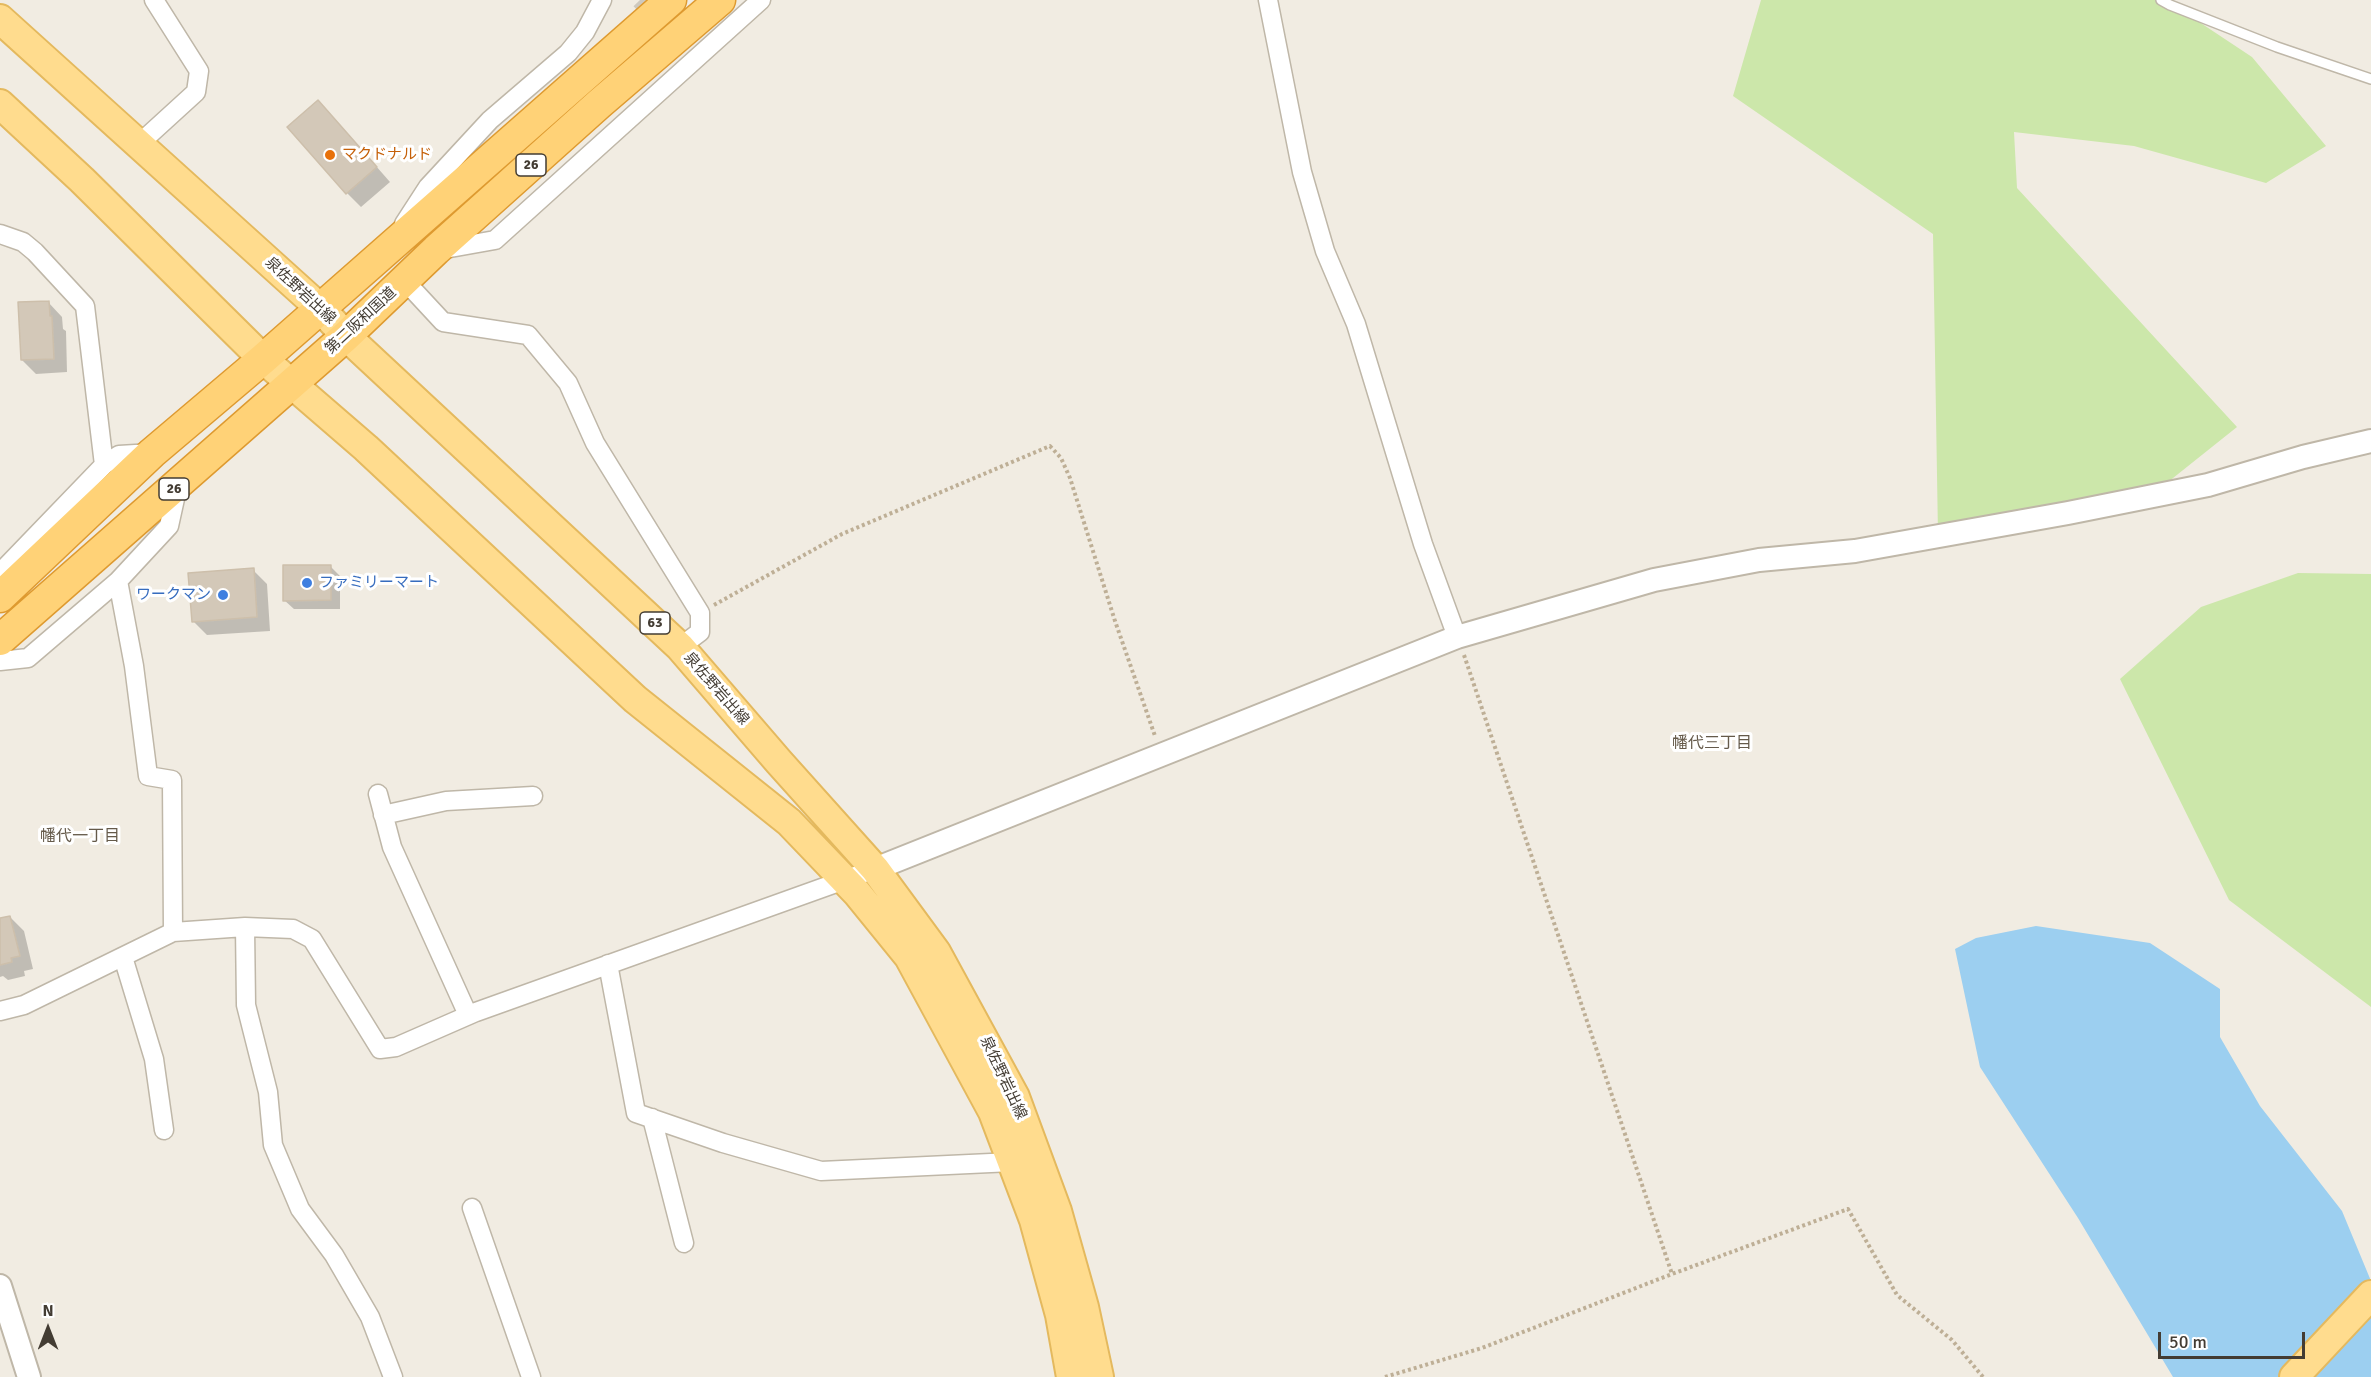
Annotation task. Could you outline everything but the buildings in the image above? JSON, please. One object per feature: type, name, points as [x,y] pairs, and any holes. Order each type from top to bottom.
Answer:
[{"type":"highway","name":"26","points":[[0,597],[152,453],[320,309],[671,0]]},
{"type":"highway","name":"第二阪和国道","points":[[0,640],[346,336],[436,250],[599,104],[720,0]]},
{"type":"main road","name":"泉佐野岩出線","points":[[0,19],[320,309],[346,336],[680,647],[875,869],[936,952],[1015,1097],[1056,1211],[1084,1306],[1099,1377]]},
{"type":"main road","name":"泉佐野岩出線","points":[[0,104],[82,180],[263,358],[366,448],[635,699],[789,822],[844,879],[909,957],[993,1112],[1034,1220],[1059,1315],[1071,1377]]},
{"type":"main road","points":[[2294,1377],[2371,1295]]},
{"type":"street","points":[[139,144],[196,92],[199,71],[154,0]]},
{"type":"street","points":[[389,248],[428,187],[490,120],[568,53],[585,32],[602,0]]},
{"type":"street","points":[[436,250],[495,240],[761,0]]},
{"type":"street","points":[[1268,0],[1302,172],[1322,240],[1356,324],[1423,544],[1458,638]]},
{"type":"street","points":[[682,44],[697,58]]},
{"type":"street","points":[[0,234],[22,242],[35,252],[85,306],[104,465]]},
{"type":"street","points":[[404,280],[443,322],[528,335],[568,383],[595,443],[700,613],[700,632],[680,647]]},
{"type":"street","points":[[0,1011],[24,1005],[173,932],[245,927],[293,929],[312,939],[380,1048],[396,1047],[468,1015],[875,869],[1458,638],[1654,580],[1759,560],[1855,551],[2068,513],[2208,485],[2303,457],[2371,441]]},
{"type":"street","points":[[0,573],[104,465],[119,455],[152,453]]},
{"type":"street","points":[[0,662],[28,658],[118,581],[169,526],[178,485]]},
{"type":"street","points":[[118,581],[134,666],[148,776],[172,780],[173,932]]},
{"type":"street","points":[[378,794],[392,847],[468,1015]]},
{"type":"street","points":[[383,814],[446,801],[533,796]]},
{"type":"street","points":[[245,927],[246,1005],[268,1092],[273,1145],[300,1209],[334,1256],[370,1317],[393,1377]]},
{"type":"street","points":[[123,957],[154,1059],[165,1130]]},
{"type":"street","points":[[608,964],[636,1113],[723,1143],[821,1171],[1012,1162]]},
{"type":"street","points":[[652,1118],[684,1243]]},
{"type":"street","points":[[472,1208],[531,1377]]},
{"type":"street","points":[[0,1286],[29,1377]]},
{"type":"lane","points":[[2161,0],[2277,47],[2371,80]]},
{"type":"path","points":[[700,613],[842,534],[1050,446],[1061,458],[1070,478],[1115,621],[1162,755]]},
{"type":"path","points":[[1458,638],[1672,1274]]},
{"type":"path","points":[[1385,1377],[1482,1348],[1848,1209],[1897,1295],[1952,1340],[1983,1377]]},
{"type":"green space","points":[[1761,0],[2166,0],[2252,57],[2326,146],[2266,183],[2134,146],[2014,132],[2017,188],[2237,427],[2148,498],[1938,535],[1933,234],[1733,96]]},
{"type":"green space","points":[[2298,573],[2371,574],[2371,1007],[2229,900],[2120,679],[2201,607]]},
{"type":"water","points":[[2036,926],[2150,943],[2220,989],[2220,1037],[2260,1106],[2342,1211],[2371,1281],[2371,1377],[2173,1377],[2078,1218],[1980,1067],[1955,949],[1976,938]]},
{"type":"tunnel","points":[[640,0],[682,44]]},
{"type":"place","name":"マクドナルド","points":[[330,155]]},
{"type":"place","name":"ファミリーマート","points":[[307,583]]},
{"type":"place","name":"ワークマン","points":[[223,595]]},
{"type":"district","name":"幡代三丁目","points":[[1712,744]]},
{"type":"district","name":"幡代一丁目","points":[[80,837]]}]
